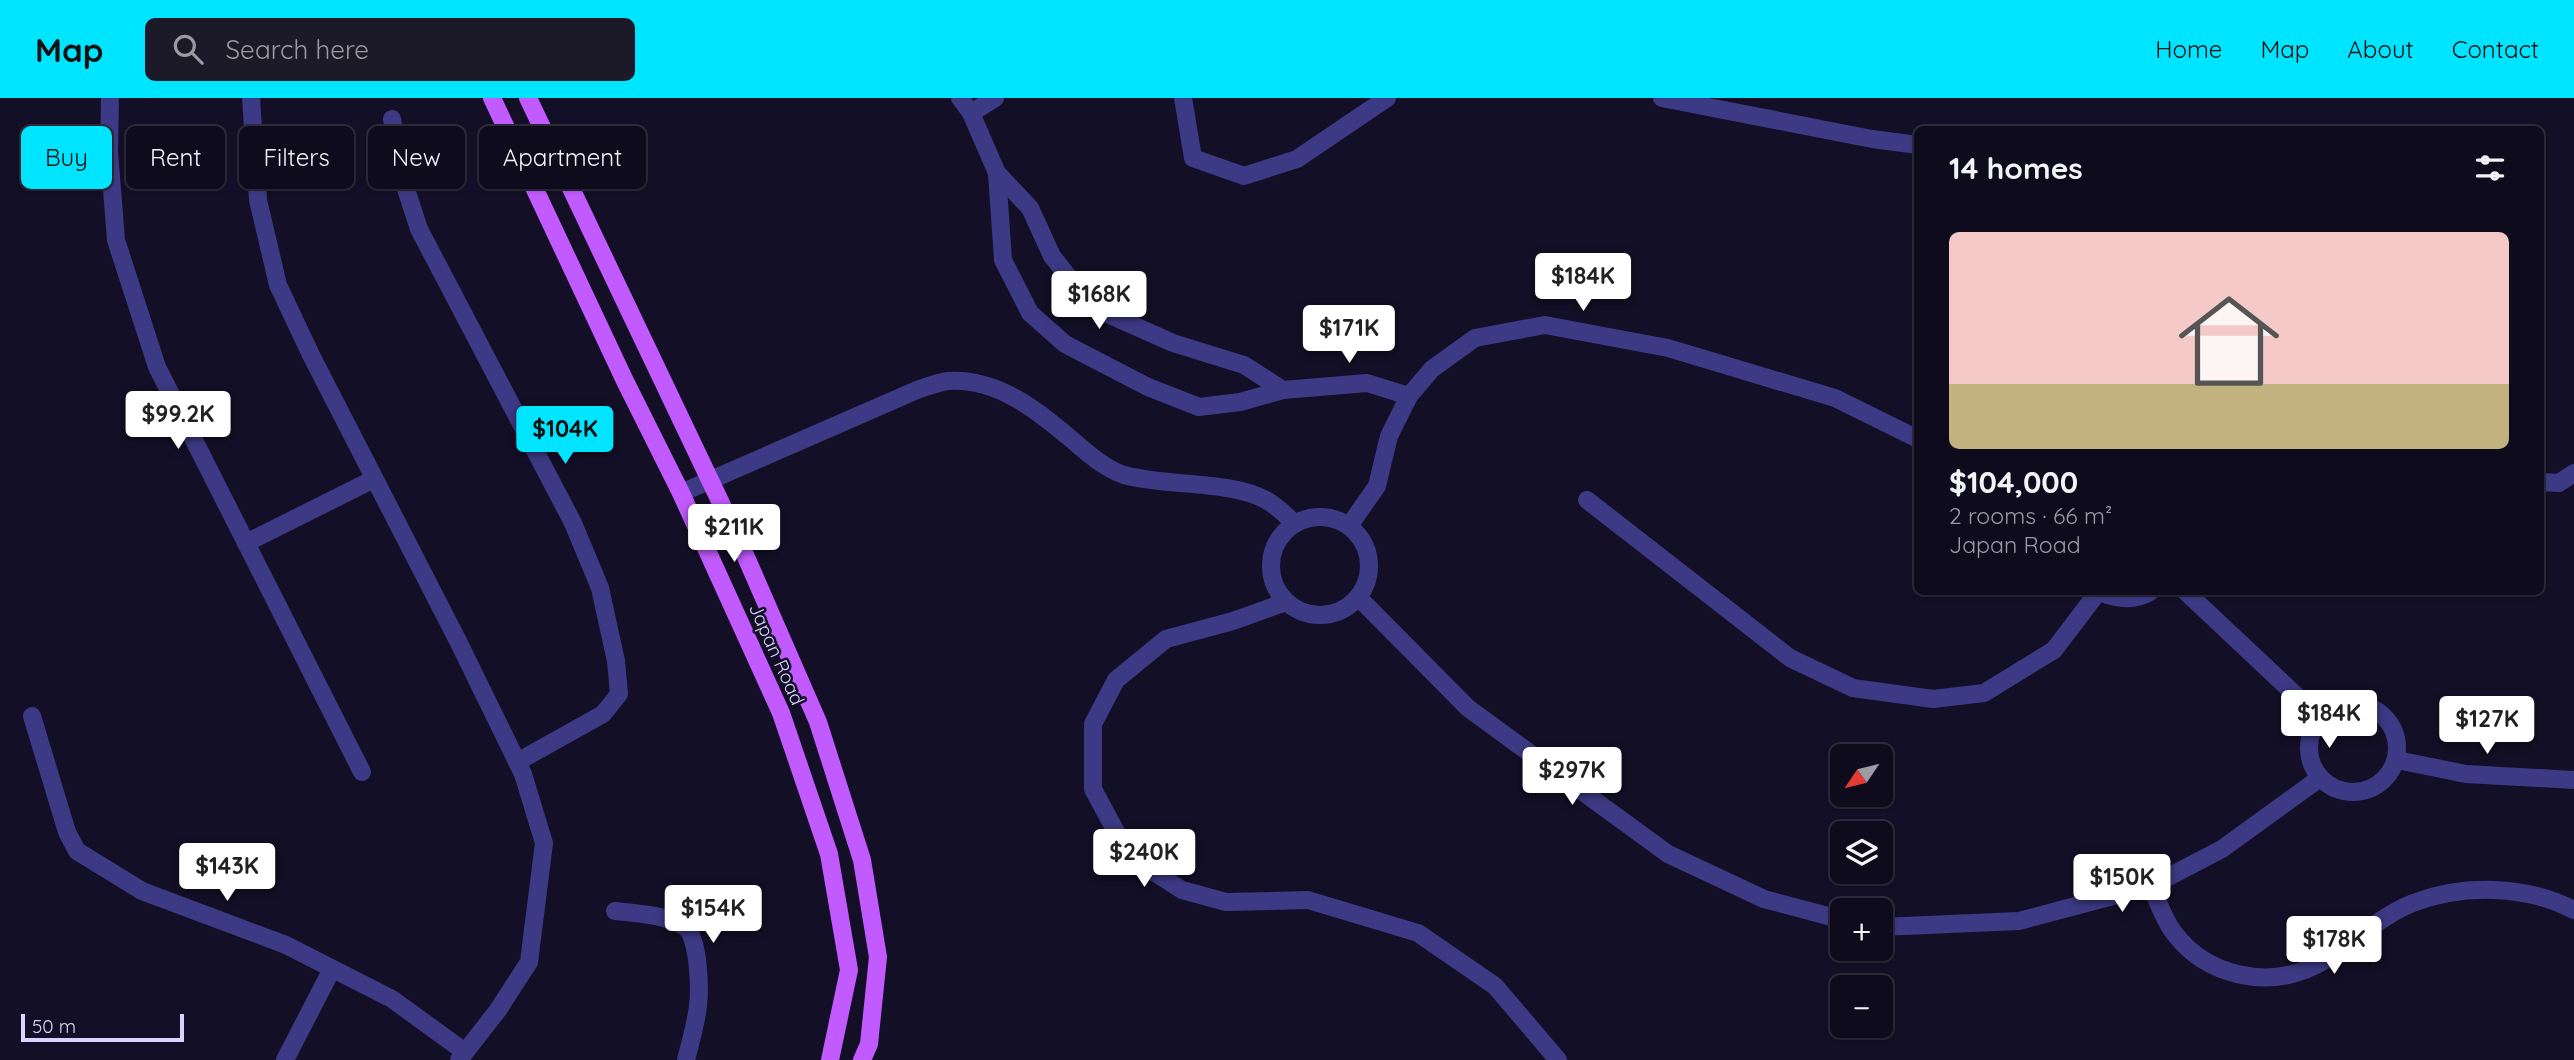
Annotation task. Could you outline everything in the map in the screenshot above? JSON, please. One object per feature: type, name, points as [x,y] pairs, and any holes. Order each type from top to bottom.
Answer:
[{"type":"main road","name":"Japan Road","points":[[492,98],[625,381],[681,492],[781,713],[829,854],[849,970],[830,1060]]},
{"type":"main road","name":"Japan Road","points":[[527,98],[739,541],[818,722],[862,860],[878,957],[869,1044],[862,1060]]},
{"type":"street","points":[[110,98],[109,152],[116,240],[157,367],[362,772]]},
{"type":"street","points":[[32,716],[67,832],[77,851],[142,891],[286,945],[392,999],[462,1056],[498,1010],[528,962],[544,843],[523,774],[278,285],[258,200],[251,98]]},
{"type":"street","points":[[960,98],[971,113],[997,173],[1003,260],[1030,313],[1065,344],[1148,387],[1199,407],[1240,402],[1283,390],[1367,383],[1409,396]]},
{"type":"street","points":[[971,113],[995,98]]},
{"type":"street","points":[[1183,98],[1194,158],[1244,176],[1297,159],[1387,98]]},
{"type":"street","points":[[1662,98],[1872,139],[1914,144]]},
{"type":"street","points":[[392,119],[405,186],[419,229],[573,523],[600,588],[616,661],[619,694],[603,714],[517,762]]},
{"type":"street","points":[[997,173],[1030,208],[1052,256],[1092,307],[1173,343],[1244,365],[1283,390]]},
{"type":"street","points":[[1349,526],[1377,486],[1389,436],[1409,396],[1432,369],[1475,338],[1545,325],[1668,348],[1835,398],[1914,437]]},
{"type":"street","points":[[681,492],[917,390],[948,381],[983,385],[1010,394],[1055,426],[1087,454],[1122,474],[1178,485],[1226,487],[1265,499],[1295,524]]},
{"type":"street","points":[[2544,482],[2559,483],[2574,473]]},
{"type":"street","points":[[246,543],[374,479]]},
{"type":"street","points":[[1587,500],[1790,657],[1853,688],[1933,699],[1984,693],[2054,650],[2096,595]]},
{"type":"street","points":[[1308,518],[1336,519],[1349,526],[1360,537],[1367,552],[1368,576],[1359,598],[1346,608],[1332,615],[1315,616],[1286,602],[1277,590],[1271,561],[1275,546],[1283,533],[1295,524],[1308,518]]},
{"type":"street","points":[[2105,595],[2128,599],[2141,595]]},
{"type":"street","points":[[2189,595],[2320,718]]},
{"type":"street","points":[[1359,598],[1468,708],[1668,853],[1764,899],[1830,916]]},
{"type":"street","points":[[1286,602],[1233,621],[1166,639],[1116,680],[1093,724],[1093,789],[1129,856],[1182,890],[1226,902],[1308,900],[1418,933],[1495,986],[1558,1060]]},
{"type":"street","points":[[2344,704],[2372,708],[2385,716],[2394,729],[2398,744],[2397,760],[2385,779],[2365,791],[2350,793],[2335,789],[2320,778],[2310,757],[2309,743],[2320,718],[2331,709],[2344,704]]},
{"type":"street","points":[[2397,760],[2466,774],[2574,780]]},
{"type":"street","points":[[1893,926],[2019,921],[2151,886],[2222,849],[2320,778]]},
{"type":"street","points":[[2151,886],[2174,933],[2200,959],[2225,972],[2261,977],[2288,977],[2316,965],[2376,922],[2413,903],[2456,891],[2533,894],[2574,910]]},
{"type":"street","points":[[615,911],[647,914],[678,924],[686,927],[693,938],[698,1006],[686,1060]]},
{"type":"street","points":[[285,1060],[332,969]]}]
